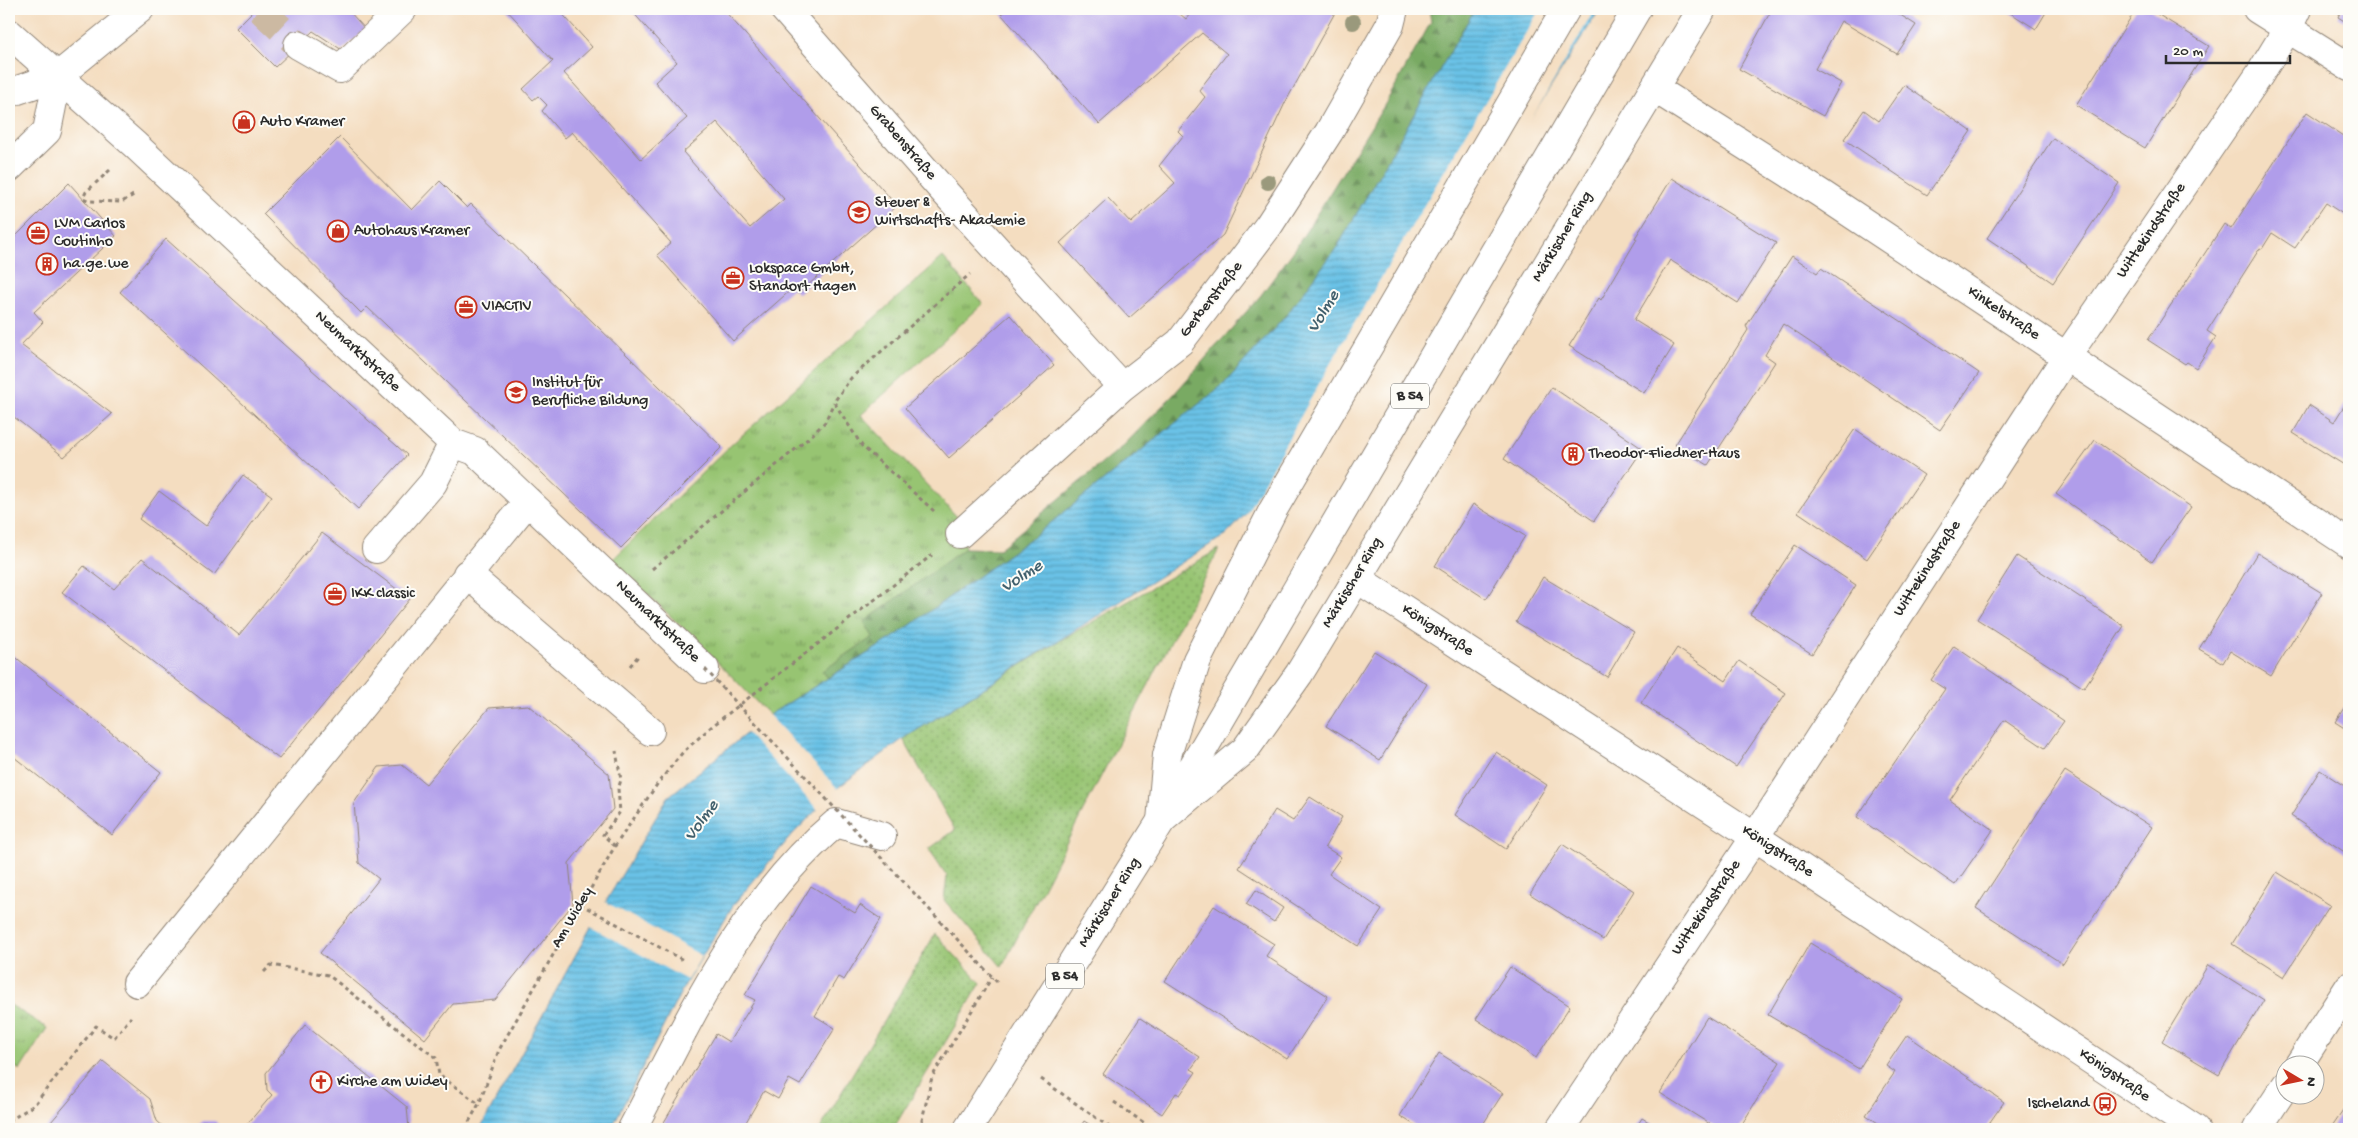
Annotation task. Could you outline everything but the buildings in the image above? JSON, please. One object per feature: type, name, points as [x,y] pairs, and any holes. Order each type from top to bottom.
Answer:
[{"type":"street","points":[[9,93],[58,76],[140,9]]},
{"type":"street","points":[[298,45],[340,69],[403,9]]},
{"type":"street","name":"Grabenstraße","points":[[784,9],[941,188],[1122,388]]},
{"type":"street","name":"Gerberstraße","points":[[960,534],[1122,388],[1180,342],[1269,225],[1329,132],[1390,25],[1394,9]]},
{"type":"street","points":[[1161,821],[1167,755],[1197,660],[1273,510],[1566,9]]},
{"type":"street","name":"B 54","points":[[1161,821],[1637,9]]},
{"type":"street","name":"Märkischer Ring","points":[[968,1129],[1014,1059],[1161,821],[1245,750],[1299,674],[1702,9]]},
{"type":"street","points":[[2257,9],[2292,19],[2349,67]]},
{"type":"street","name":"Wittekindstraße","points":[[1560,1129],[1755,837],[2066,356],[2260,74],[2292,19]]},
{"type":"street","name":"Neumarktstraße","points":[[9,33],[179,186],[452,443],[475,451],[625,591],[705,669]]},
{"type":"street","points":[[9,168],[47,130],[58,76]]},
{"type":"street","name":"Kinkelstraße","points":[[1654,88],[1820,193],[2349,544]]},
{"type":"street","points":[[376,549],[433,483],[452,443]]},
{"type":"street","points":[[137,983],[528,501]]},
{"type":"street","points":[[468,574],[650,731]]},
{"type":"street","name":"Königstraße","points":[[1356,578],[1755,837],[2195,1129]]},
{"type":"street","points":[[632,1129],[712,977],[764,898],[817,839],[836,823],[882,836]]},
{"type":"street","points":[[2304,1056],[2349,987]]},
{"type":"street","points":[[2257,1129],[2276,1101]]},
{"type":"path","points":[[105,174],[83,198],[122,202],[140,191]]},
{"type":"path","points":[[625,591],[810,437],[825,422],[834,402],[852,378],[970,274]]},
{"type":"path","points":[[834,402],[862,446],[960,534]]},
{"type":"path","name":"Am Widey","points":[[465,1129],[479,1104],[498,1050],[580,904],[615,846],[658,783],[683,752],[711,727],[960,534]]},
{"type":"path","points":[[705,669],[998,983]]},
{"type":"path","points":[[615,846],[603,835],[620,812],[618,788],[621,780]]},
{"type":"path","points":[[580,904],[690,963]]},
{"type":"path","points":[[264,972],[271,965],[328,975],[436,1058],[438,1075],[479,1104]]},
{"type":"path","points":[[920,1129],[932,1077],[992,977]]},
{"type":"path","points":[[9,1121],[34,1105],[96,1026],[114,1038],[139,1006],[137,983]]},
{"type":"path","points":[[1014,1059],[1112,1129]]},
{"type":"path","points":[[1114,1102],[1153,1129]]},
{"type":"green space","points":[[1429,9],[1475,9],[1338,246],[1285,317],[1224,384],[1037,534],[894,637],[828,678],[822,671],[873,637],[864,622],[965,548],[999,549],[1123,446],[1174,394],[1261,295],[1295,249],[1384,106],[1431,22]]},
{"type":"green space","points":[[943,257],[983,304],[861,415],[959,519],[965,548],[864,622],[873,637],[822,671],[828,678],[769,715],[715,659],[612,560],[731,445]]},
{"type":"green space","points":[[1219,549],[1002,967],[944,900],[947,876],[929,849],[955,830],[903,739],[1061,640]]},
{"type":"green space","points":[[935,934],[981,983],[893,1129],[820,1129]]},
{"type":"green space","points":[[9,1004],[47,1028],[20,1070],[9,1063]]},
{"type":"water","name":"Volme","points":[[1475,9],[1600,9],[1354,399],[1227,534],[903,739],[840,786],[791,836],[734,904],[683,988],[611,1129],[480,1129],[592,925],[668,797],[769,715],[894,637],[1037,534],[1224,384],[1285,317],[1338,246]]},
{"type":"pier","points":[[1540,9],[1595,9],[1508,160],[1356,400],[1241,523],[1328,368]]},
{"type":"pier","points":[[767,713],[839,790],[819,811],[745,731]]},
{"type":"pier","points":[[604,901],[702,956],[687,980],[589,926]]},
{"type":"tunnel","points":[[260,9],[298,45]]},
{"type":"place","name":"Auto Kramer","points":[[244,122]]},
{"type":"place","name":"Steuer & Wirtschafts- Akademie","points":[[859,212]]},
{"type":"place","name":"Autohaus Kramer","points":[[338,231]]},
{"type":"place","name":"LVM Carlos Coutinho","points":[[38,233]]},
{"type":"place","name":"ha.ge.we","points":[[47,264]]},
{"type":"place","name":"Lokspace GmbH, Standort Hagen","points":[[733,278]]},
{"type":"place","name":"VIACTIV","points":[[466,307]]},
{"type":"place","name":"Institut für Berufliche Bildung","points":[[516,392]]},
{"type":"place","name":"Theodor-Fliedner-Haus","points":[[1573,454]]},
{"type":"place","name":"IKK classic","points":[[335,594]]},
{"type":"place","name":"Kirche am Widey","points":[[321,1082]]},
{"type":"place","name":"Ischeland","points":[[2105,1104]]}]
